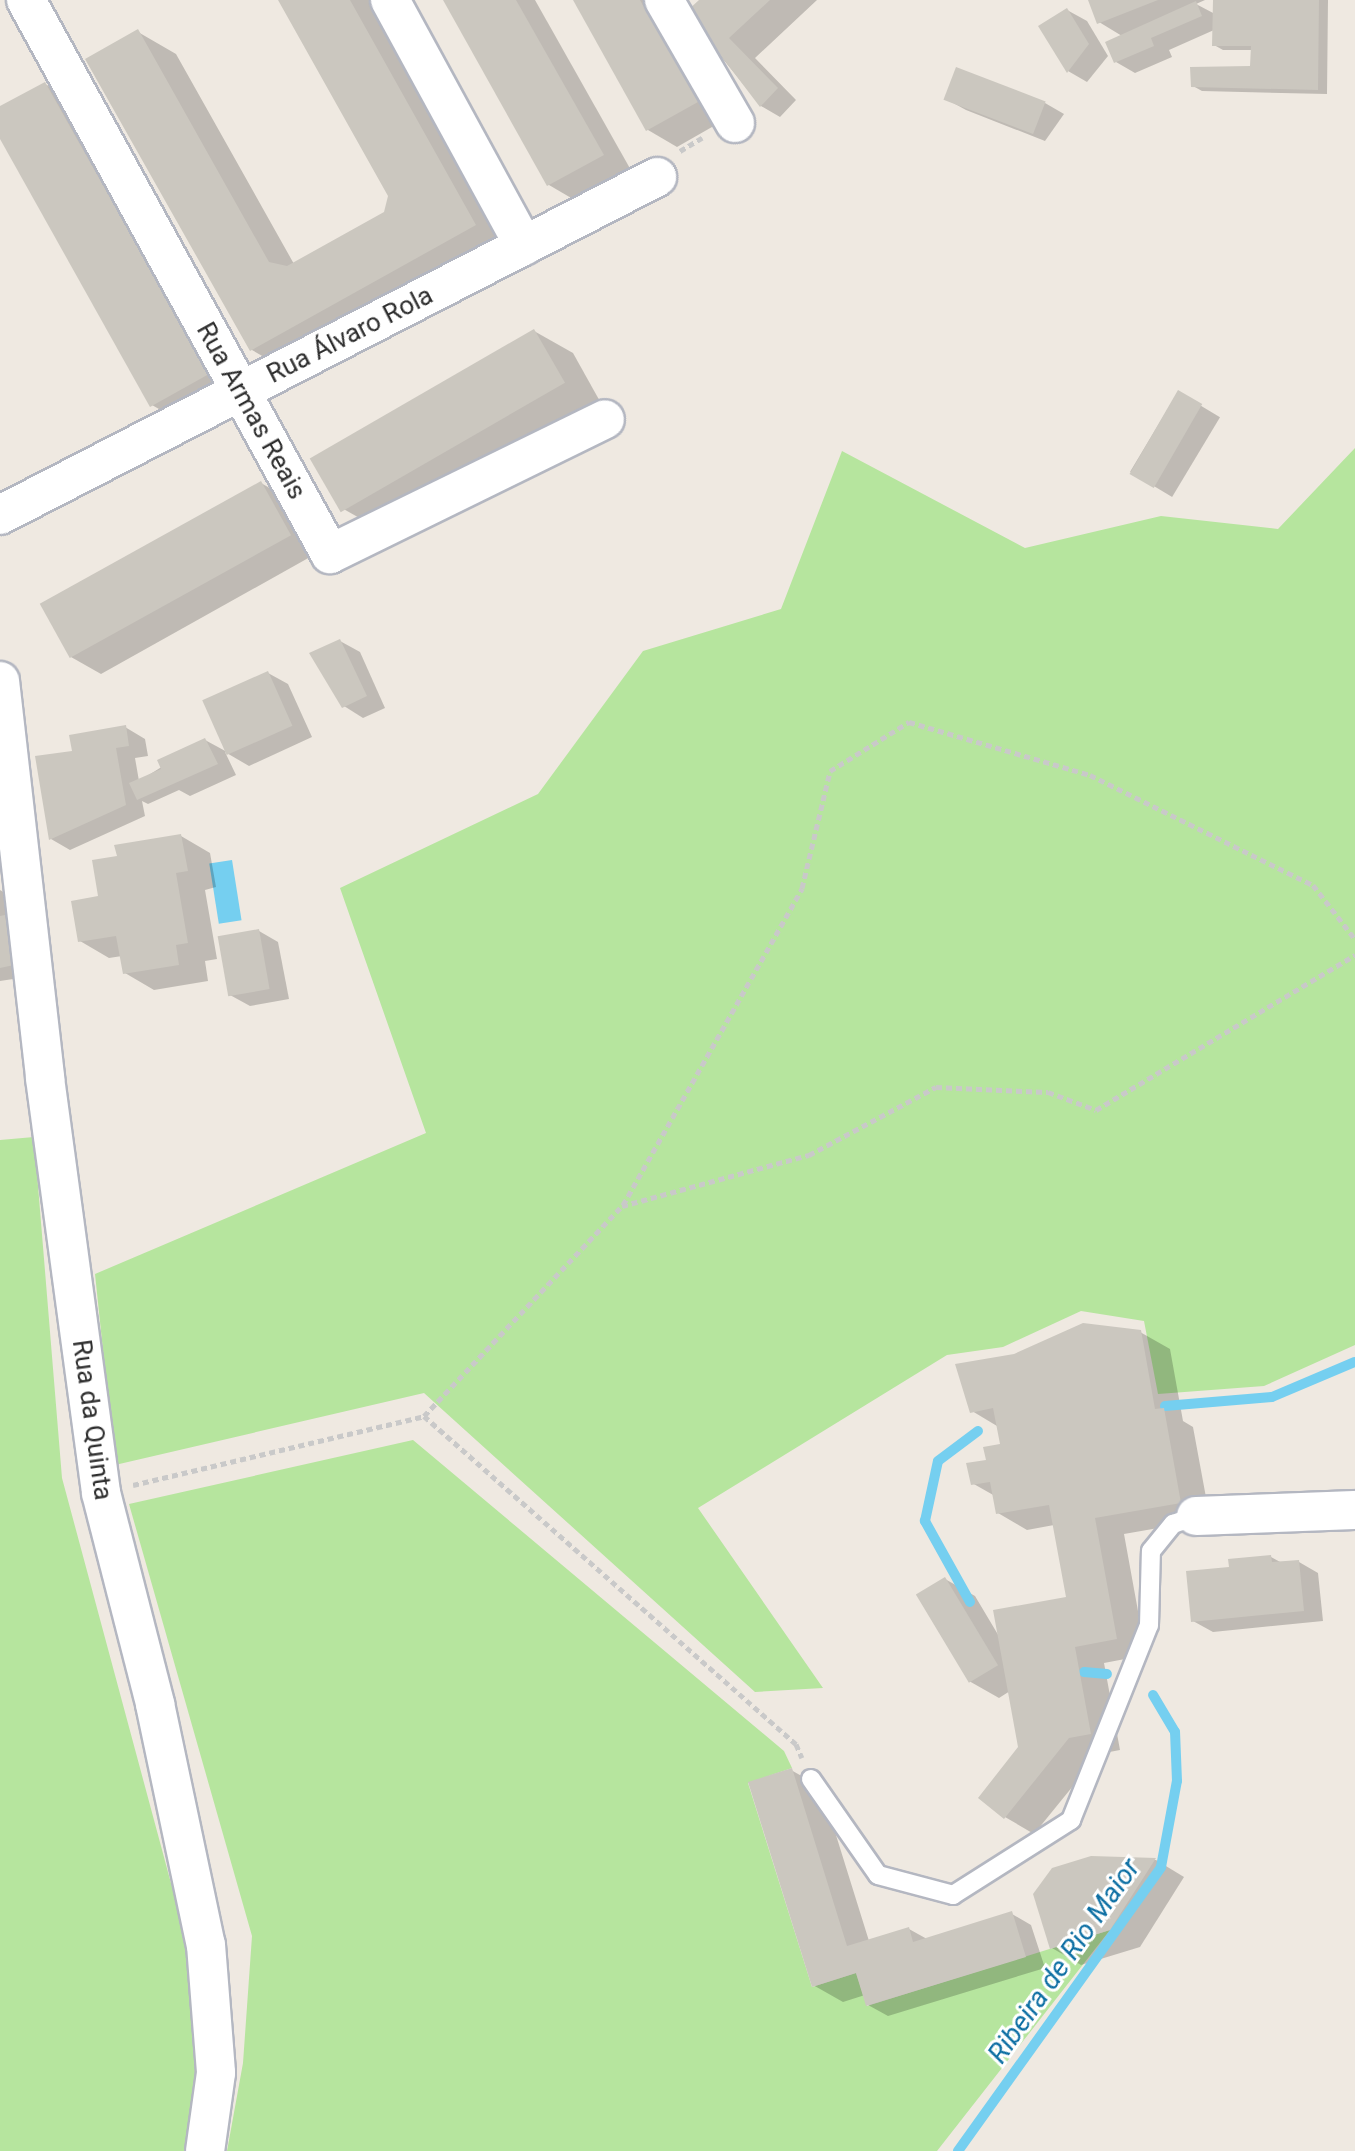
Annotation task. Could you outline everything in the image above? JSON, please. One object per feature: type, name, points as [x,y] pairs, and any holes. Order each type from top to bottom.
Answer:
[{"type":"street","name":"Rua Armas Reais","points":[[26,0],[330,554],[605,419]]},
{"type":"street","points":[[390,0],[524,246]]},
{"type":"street","points":[[664,0],[735,123]]},
{"type":"street","name":"Rua Álvaro Rola","points":[[0,515],[657,177]]},
{"type":"street","name":"Rua da Quinta","points":[[0,681],[45,1078],[101,1493],[155,1704],[206,1945],[216,2073],[205,2151]]},
{"type":"street","points":[[1196,1516],[1355,1510]]},
{"type":"lane","points":[[811,1779],[878,1875],[953,1895],[1071,1820],[1149,1625],[1151,1551],[1173,1524],[1196,1516]]},
{"type":"path","points":[[657,177],[685,146],[735,123]]},
{"type":"path","points":[[101,1493],[424,1416],[622,1206],[802,888],[830,771],[909,722],[1090,775],[1313,885],[1355,939]]},
{"type":"path","points":[[622,1206],[809,1155],[936,1087],[1048,1092],[1096,1110],[1355,955]]},
{"type":"path","points":[[424,1416],[796,1744],[811,1779]]},
{"type":"green space","points":[[1355,448],[1355,1345],[1264,1386],[1158,1394],[1144,1321],[1081,1311],[1003,1347],[947,1355],[698,1508],[823,1688],[755,1692],[424,1393],[115,1465],[95,1274],[426,1133],[340,888],[538,794],[643,651],[781,609],[842,451],[1025,548],[1161,516],[1278,529]]},
{"type":"green space","points":[[34,1137],[62,1478],[186,1939],[200,2081],[189,2151],[0,2151],[0,1140]]},
{"type":"green space","points":[[413,1440],[784,1751],[792,1768],[748,1783],[812,1987],[856,1973],[867,2006],[1110,1930],[937,2151],[227,2151],[243,2063],[252,1936],[129,1504]]},
{"type":"water","points":[[232,860],[242,920],[219,924],[209,864]]},
{"type":"building","points":[[278,0],[350,0],[476,225],[250,351],[85,59],[138,29],[269,262],[287,266],[384,212],[388,196]]},
{"type":"building","points":[[443,0],[516,0],[604,155],[547,186]]},
{"type":"building","points":[[573,0],[640,0],[698,102],[646,131]]},
{"type":"building","points":[[699,0],[770,0],[729,38],[778,88],[760,107],[687,11]]},
{"type":"building","points":[[1088,0],[1158,0],[1097,24]]},
{"type":"building","points":[[1213,0],[1319,0],[1318,90],[1191,87],[1190,67],[1250,66],[1251,46],[1212,46]]},
{"type":"building","points":[[1196,1],[1202,16],[1151,38],[1154,46],[1114,63],[1105,42]]},
{"type":"building","points":[[1067,8],[1089,44],[1067,73],[1038,26]]},
{"type":"building","points":[[956,67],[1046,101],[1033,134],[943,100]]},
{"type":"building","points":[[45,82],[209,374],[150,407],[0,139],[0,106]]},
{"type":"building","points":[[534,329],[565,383],[341,512],[310,458]]},
{"type":"building","points":[[1178,390],[1202,404],[1154,488],[1130,474]]},
{"type":"building","points":[[261,481],[291,535],[70,658],[40,604]]},
{"type":"building","points":[[340,639],[367,696],[342,708],[309,653]]},
{"type":"building","points":[[268,671],[292,726],[227,755],[202,700]]},
{"type":"building","points":[[126,725],[129,746],[116,748],[126,805],[49,840],[35,756],[72,751],[69,735]]},
{"type":"building","points":[[205,738],[218,764],[137,800],[129,783],[161,769],[157,760]]},
{"type":"building","points":[[181,834],[188,871],[176,873],[188,943],[176,945],[179,965],[123,974],[116,936],[78,942],[71,901],[98,896],[92,860],[117,856],[114,845]]},
{"type":"building","points":[[5,915],[14,965],[0,968],[0,916]]},
{"type":"building","points":[[259,929],[270,989],[228,996],[218,936]]},
{"type":"building","points":[[1083,1323],[1141,1330],[1155,1409],[1164,1408],[1181,1503],[1095,1518],[1117,1639],[1075,1647],[1091,1734],[1069,1738],[1004,1819],[978,1798],[1018,1747],[993,1610],[1066,1597],[1049,1505],[996,1514],[990,1482],[971,1485],[966,1463],[986,1460],[983,1447],[1000,1444],[993,1408],[970,1413],[955,1364],[1014,1354]]},
{"type":"building","points":[[1271,1555],[1272,1562],[1299,1560],[1304,1611],[1191,1622],[1186,1571],[1229,1567],[1228,1559]]},
{"type":"building","points":[[945,1577],[998,1665],[969,1683],[916,1595]]},
{"type":"building","points":[[792,1768],[847,1946],[909,1927],[913,1942],[1012,1911],[1026,1957],[866,2006],[856,1973],[812,1987],[748,1782]]},
{"type":"building","points":[[1091,1856],[1156,1858],[1110,1930],[1050,1949],[1033,1894],[1052,1868]]},
{"type":"waterway","name":"Ribeira de Rio Maior","points":[[1165,1406],[1272,1397],[1355,1362]]},
{"type":"waterway","points":[[970,1602],[925,1521],[938,1461],[978,1431]]},
{"type":"waterway","points":[[1084,1672],[1107,1674]]},
{"type":"waterway","name":"Ribeira de Rio Maior","points":[[958,2151],[1161,1867],[1177,1781],[1175,1732],[1153,1695]]}]
